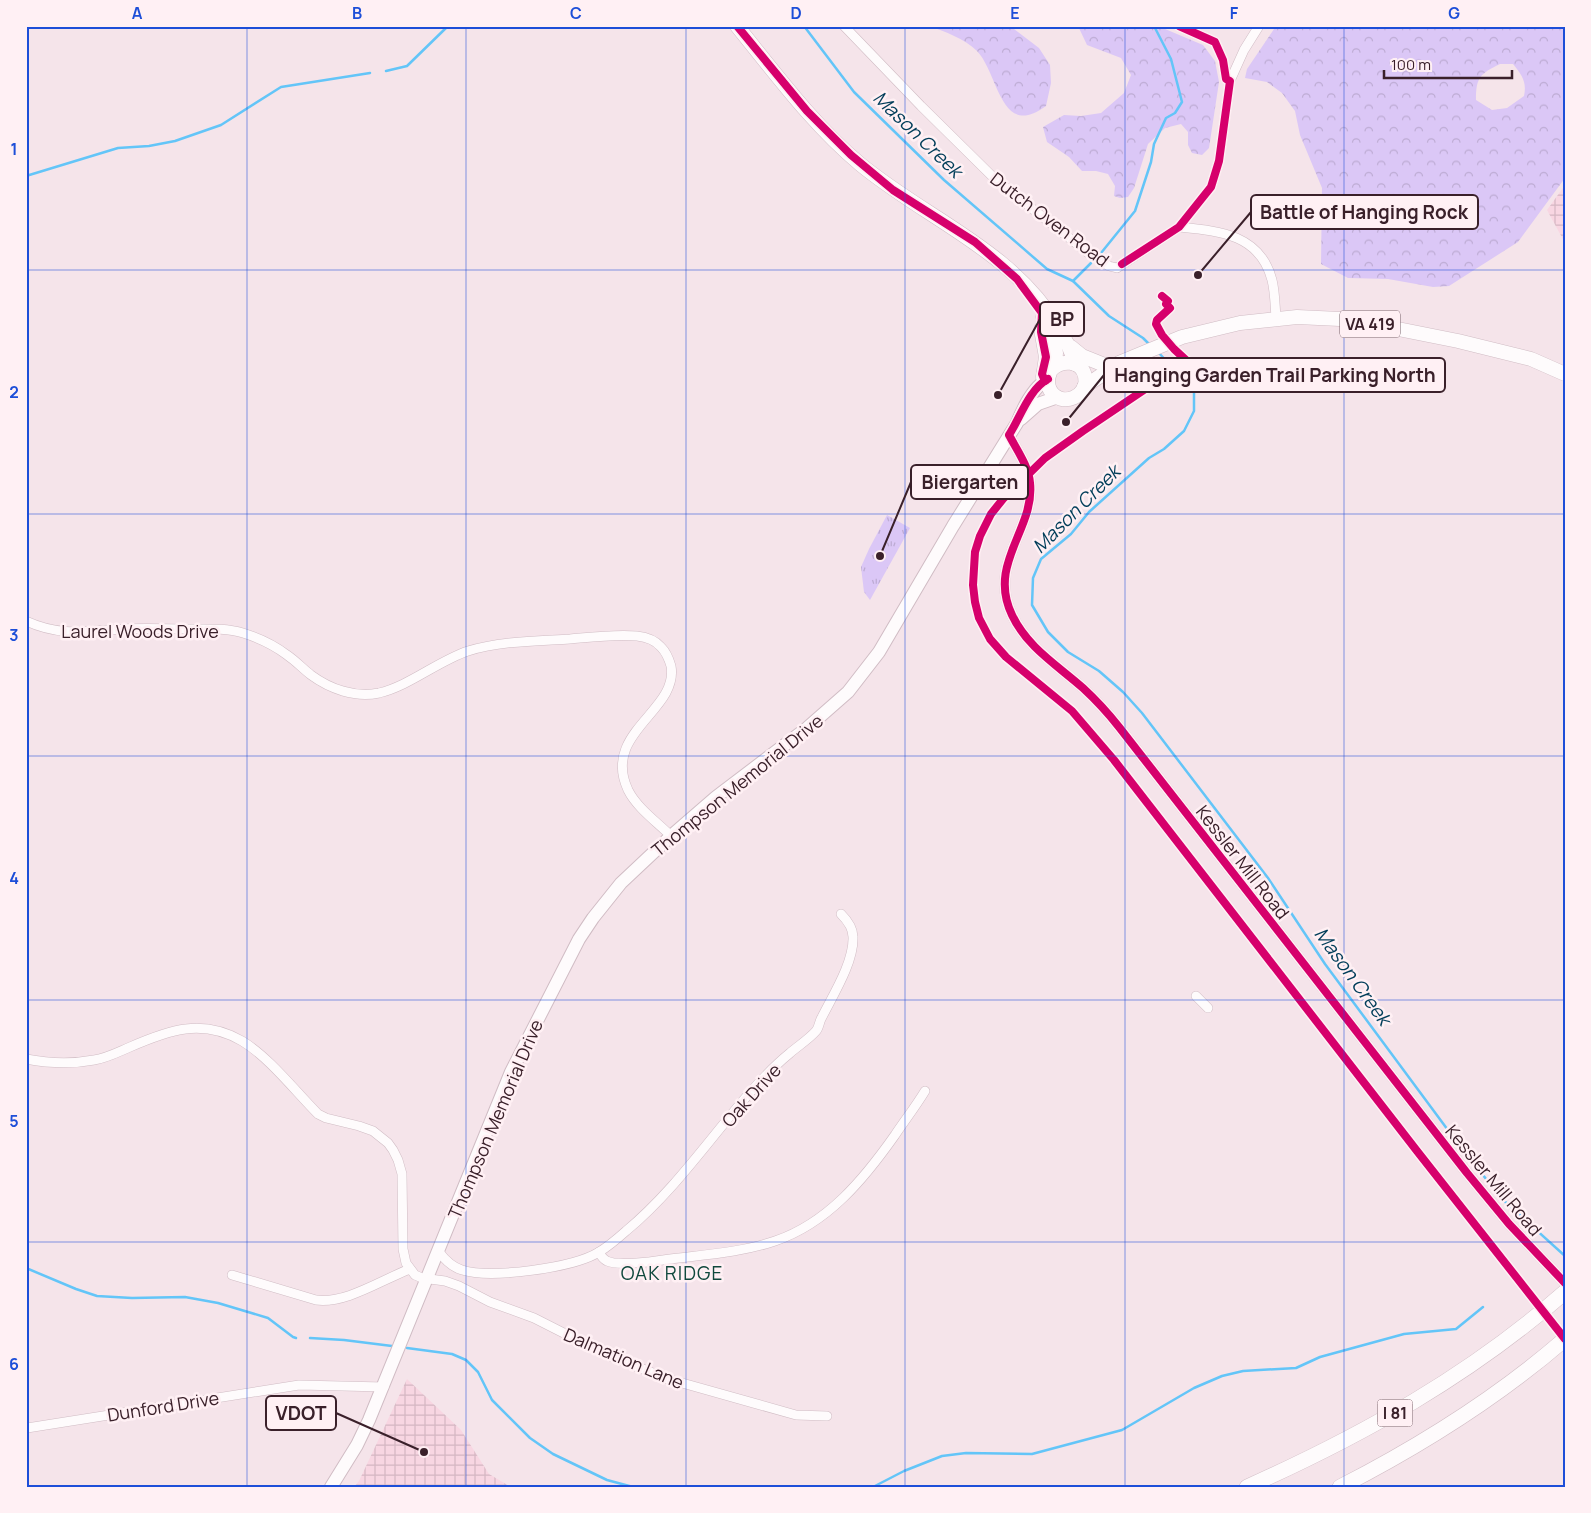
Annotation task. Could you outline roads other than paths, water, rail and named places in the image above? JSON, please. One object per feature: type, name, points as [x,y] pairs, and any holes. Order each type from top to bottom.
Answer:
[{"type":"highway","name":"I 81","points":[[1247,1487],[1318,1455],[1391,1416],[1462,1371],[1512,1336],[1565,1292]]},
{"type":"highway","name":"I 81","points":[[1340,1487],[1402,1454],[1457,1420],[1537,1363],[1565,1339]]},
{"type":"main road","points":[[737,26],[807,111],[850,156],[893,190],[975,242],[1039,299],[1071,347],[1078,366],[1085,377],[1084,387],[1079,395],[1072,399],[1063,399],[1050,390],[1048,377]]},
{"type":"main road","points":[[1018,279],[1042,314],[1041,332],[1046,357],[1042,374],[1048,377]]},
{"type":"main road","name":"VA 419","points":[[1078,366],[1092,369],[1118,363],[1182,337],[1240,323],[1276,318],[1317,317],[1388,327],[1476,345],[1531,360],[1565,374]]},
{"type":"main road","points":[[1071,347],[1082,356],[1118,363]]},
{"type":"main road","points":[[1048,377],[1062,363],[1078,366]]},
{"type":"main road","name":"VA 419","points":[[1084,387],[1118,363]]},
{"type":"main road","name":"Thompson Memorial Drive","points":[[331,1487],[357,1445],[384,1387],[511,1072],[579,939],[609,897],[645,859],[716,797],[830,710],[864,672],[879,652],[953,526],[1017,423],[1023,408],[1048,377]]},
{"type":"main road","name":"Thompson Memorial Drive","points":[[1017,423],[1038,404],[1058,397]]},
{"type":"street","name":"Dutch Oven Road","points":[[844,26],[995,179],[1092,256],[1109,266],[1117,268],[1179,227]]},
{"type":"street","points":[[1179,26],[1215,42],[1222,60],[1226,79],[1230,81]]},
{"type":"street","points":[[1179,227],[1208,191],[1214,180],[1220,160],[1230,81],[1244,50],[1259,26]]},
{"type":"street","points":[[1179,227],[1217,231],[1230,235],[1258,252],[1269,270],[1276,318]]},
{"type":"street","name":"Kessler Mill Road","points":[[1009,435],[1029,474],[1030,484],[1028,506],[1010,553],[1005,579],[1008,604],[1018,627],[1035,648],[1084,688],[1119,727],[1467,1174],[1565,1283]]},
{"type":"street","name":"Laurel Woods Drive","points":[[26,622],[51,631],[69,633],[126,629],[215,629],[242,633],[276,648],[324,683],[350,692],[369,694],[390,689],[453,657],[491,646],[600,636],[637,636],[647,638],[660,646],[666,653],[670,661],[671,679],[666,694],[632,736],[627,747],[624,770],[628,790],[634,799],[671,836]]},
{"type":"street","name":"Oak Drive","points":[[439,1252],[453,1266],[462,1270],[487,1273],[518,1271],[579,1261],[599,1252],[634,1224],[658,1201],[758,1084],[782,1059],[816,1031],[847,966],[852,951],[853,932],[847,920],[841,914]]},
{"type":"street","points":[[1196,996],[1208,1008]]},
{"type":"street","points":[[26,1059],[51,1062],[95,1060],[108,1057],[167,1032],[197,1028],[215,1030],[241,1041],[251,1047],[273,1067],[318,1114],[373,1131],[388,1143],[398,1160],[402,1174],[403,1249],[406,1263],[415,1274],[428,1280]]},
{"type":"street","points":[[599,1252],[602,1257],[613,1263],[650,1262],[754,1247],[785,1237],[814,1222],[854,1189],[925,1091]]},
{"type":"street","points":[[232,1275],[316,1300],[330,1301],[342,1299],[410,1269]]},
{"type":"street","name":"Dalmation Lane","points":[[428,1280],[445,1281],[459,1286],[490,1302],[534,1318],[607,1355],[668,1379],[796,1415],[827,1416]]},
{"type":"street","name":"Dunford Drive","points":[[27,1428],[298,1384],[384,1387]]},
{"type":"waterway","points":[[386,71],[407,66],[448,26]]},
{"type":"waterway","name":"Mason Creek","points":[[804,26],[854,92],[944,180],[1047,269],[1073,281],[1109,316],[1149,344]]},
{"type":"waterway","points":[[1101,253],[1135,211],[1151,162],[1154,144],[1166,118],[1175,113],[1182,102],[1171,59],[1154,26]]},
{"type":"waterway","points":[[26,176],[118,148],[149,146],[175,141],[221,125],[281,87],[370,73]]},
{"type":"waterway","points":[[1073,281],[1091,263]]},
{"type":"waterway","name":"Mason Creek","points":[[1157,351],[1194,390],[1194,411],[1184,431],[1164,449],[1149,458],[1089,512],[1071,534],[1041,559],[1033,578],[1032,605],[1048,632],[1068,652],[1099,671],[1123,692],[1142,713],[1268,878],[1325,964],[1459,1145],[1502,1199],[1565,1256]]},
{"type":"waterway","points":[[26,1268],[97,1296],[132,1298],[185,1297],[218,1303],[268,1318],[296,1338]]},
{"type":"waterway","points":[[873,1487],[904,1471],[942,1456],[966,1453],[1032,1454],[1122,1430],[1194,1388],[1222,1376],[1243,1371],[1296,1368],[1320,1357],[1404,1334],[1456,1329],[1483,1307]]},
{"type":"waterway","points":[[310,1338],[392,1346]]},
{"type":"waterway","points":[[407,1348],[452,1354],[466,1360],[478,1372],[492,1400],[530,1438],[553,1454],[607,1480],[633,1487]]},
{"type":"place","name":"Battle of Hanging Rock","points":[[1198,275]]},
{"type":"place","name":"BP","points":[[998,395]]},
{"type":"place","name":"Hanging Garden Trail Parking North","points":[[1066,422]]},
{"type":"place","name":"Biergarten","points":[[880,556]]},
{"type":"place","name":"VDOT","points":[[424,1452]]},
{"type":"district","name":"OAK RIDGE","points":[[672,1273]]}]
